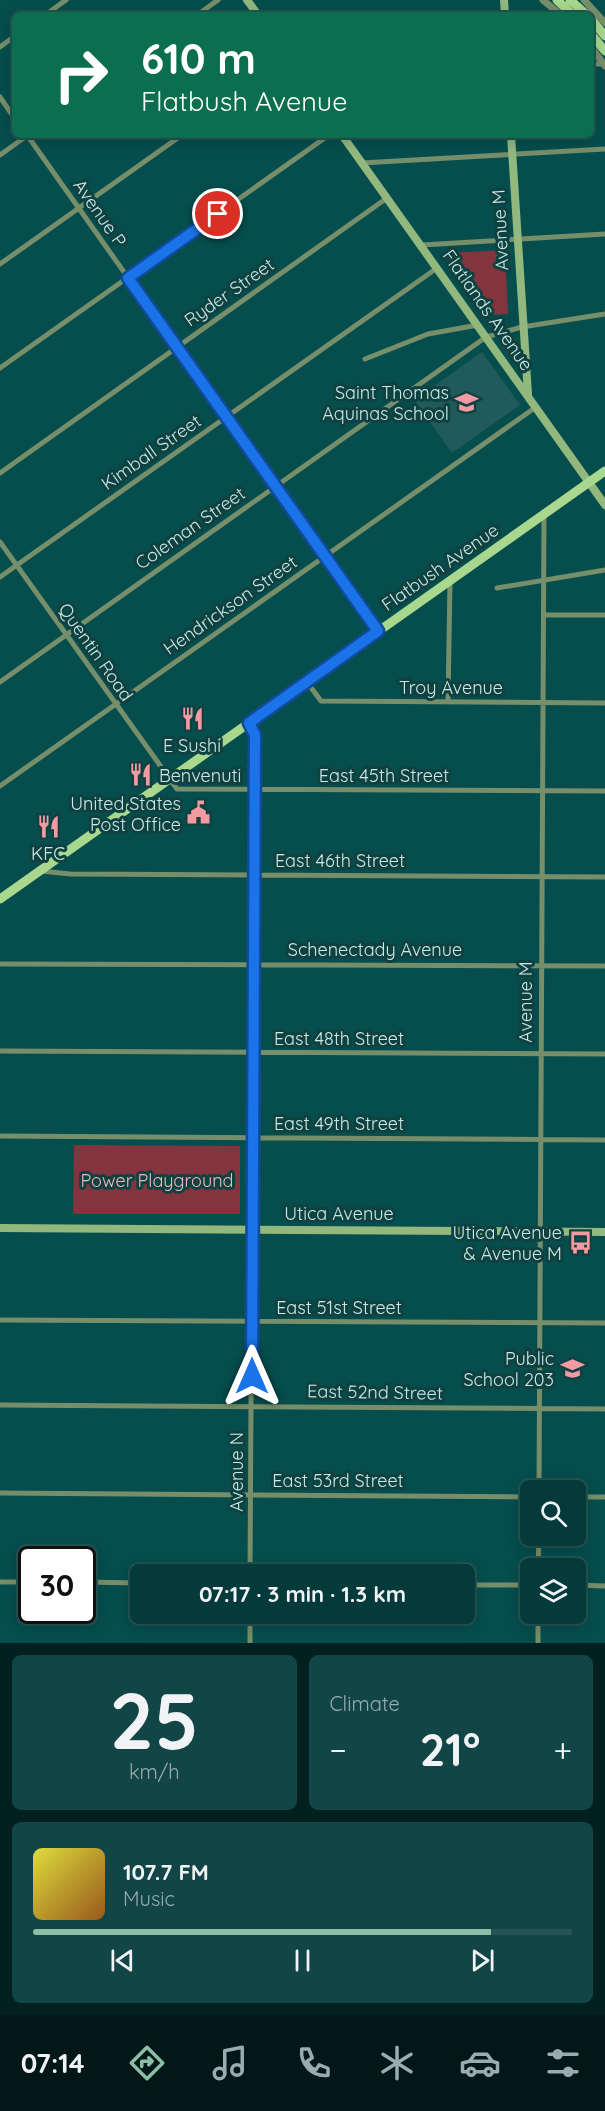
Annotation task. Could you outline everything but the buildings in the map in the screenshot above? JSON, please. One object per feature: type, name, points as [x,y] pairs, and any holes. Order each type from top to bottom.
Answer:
[{"type":"main road","points":[[557,0],[570,12]]},
{"type":"main road","points":[[570,0],[583,12]]},
{"type":"main road","points":[[594,23],[605,36]]},
{"type":"main road","points":[[594,38],[605,51]]},
{"type":"main road","name":"Flatlands Avenue","points":[[344,138],[422,244],[491,347],[528,394],[605,505]]},
{"type":"main road","name":"Avenue M","points":[[511,138],[528,394]]},
{"type":"main road","name":"Flatbush Avenue","points":[[0,899],[605,471]]},
{"type":"main road","name":"Utica Avenue","points":[[0,1228],[605,1232]]},
{"type":"street","points":[[49,12],[66,0]]},
{"type":"street","points":[[201,12],[218,0]]},
{"type":"street","points":[[543,0],[557,12]]},
{"type":"street","points":[[584,0],[605,23]]},
{"type":"street","points":[[594,51],[604,64]]},
{"type":"street","points":[[0,98],[12,115]]},
{"type":"street","points":[[0,155],[23,138]]},
{"type":"street","name":"Avenue P","points":[[29,138],[378,631]]},
{"type":"street","points":[[0,264],[178,138]]},
{"type":"street","points":[[0,368],[325,138]]},
{"type":"street","points":[[362,163],[605,149]]},
{"type":"street","name":"Ryder Street","points":[[0,473],[387,198]]},
{"type":"street","points":[[422,244],[605,234]]},
{"type":"street","name":"Kimball Street","points":[[0,577],[437,268]]},
{"type":"street","points":[[486,337],[522,327],[605,314]]},
{"type":"street","points":[[365,359],[428,334],[478,325]]},
{"type":"street","name":"Coleman Street","points":[[0,682],[486,337]]},
{"type":"street","name":"Hendrickson Street","points":[[0,786],[536,407]]},
{"type":"street","name":"Avenue M","points":[[539,1480],[544,513]]},
{"type":"street","name":"Quentin Road","points":[[0,542],[168,778]]},
{"type":"street","points":[[496,588],[605,570]]},
{"type":"street","points":[[448,702],[450,580]]},
{"type":"street","points":[[544,615],[605,615]]},
{"type":"street","name":"Troy Avenue","points":[[307,682],[321,701],[605,703]]},
{"type":"street","name":"Avenue N","points":[[249,723],[255,735],[250,1564]]},
{"type":"street","name":"East 45th Street","points":[[168,778],[177,789],[605,791]]},
{"type":"street","name":"East 46th Street","points":[[40,870],[70,874],[605,877]]},
{"type":"street","name":"Schenectady Avenue","points":[[0,964],[254,963],[605,966]]},
{"type":"street","name":"East 48th Street","points":[[0,1051],[605,1054]]},
{"type":"street","name":"East 49th Street","points":[[0,1136],[605,1140]]},
{"type":"street","name":"East 51st Street","points":[[0,1320],[605,1323]]},
{"type":"street","name":"East 52nd Street","points":[[0,1405],[605,1409]]},
{"type":"street","name":"East 53rd Street","points":[[0,1493],[520,1497]]},
{"type":"street","points":[[586,1497],[605,1497]]},
{"type":"street","points":[[0,1582],[18,1582]]},
{"type":"street","points":[[96,1582],[130,1582]]},
{"type":"street","points":[[475,1585],[520,1585]]},
{"type":"street","points":[[586,1585],[605,1586]]},
{"type":"street","points":[[250,1624],[250,1643]]},
{"type":"street","points":[[538,1624],[538,1643]]},
{"type":"shaded area","name":"Saint Thomas Aquinas School","points":[[482,352],[520,405],[452,453],[414,400]]},
{"type":"green space","points":[[505,250],[508,314],[489,315],[443,253]]},
{"type":"green space","points":[[516,339],[517,358],[512,359],[501,345],[503,342]]},
{"type":"green space","name":"Power Playground","points":[[74,1145],[240,1146],[240,1214],[73,1214]]},
{"type":"place","name":"Saint Thomas Aquinas School","points":[[467,402]]},
{"type":"place","name":"E Sushi","points":[[192,719]]},
{"type":"place","name":"Benvenuti","points":[[141,775]]},
{"type":"place","name":"United States Post Office","points":[[199,813]]},
{"type":"place","name":"KFC","points":[[48,827]]},
{"type":"place","name":"Utica Avenue & Avenue M","points":[[580,1242]]},
{"type":"place","name":"Public School 203","points":[[572,1368]]},
{"type":"route","points":[[218,214],[128,278],[378,631],[249,723],[255,735],[252,1376]]}]
